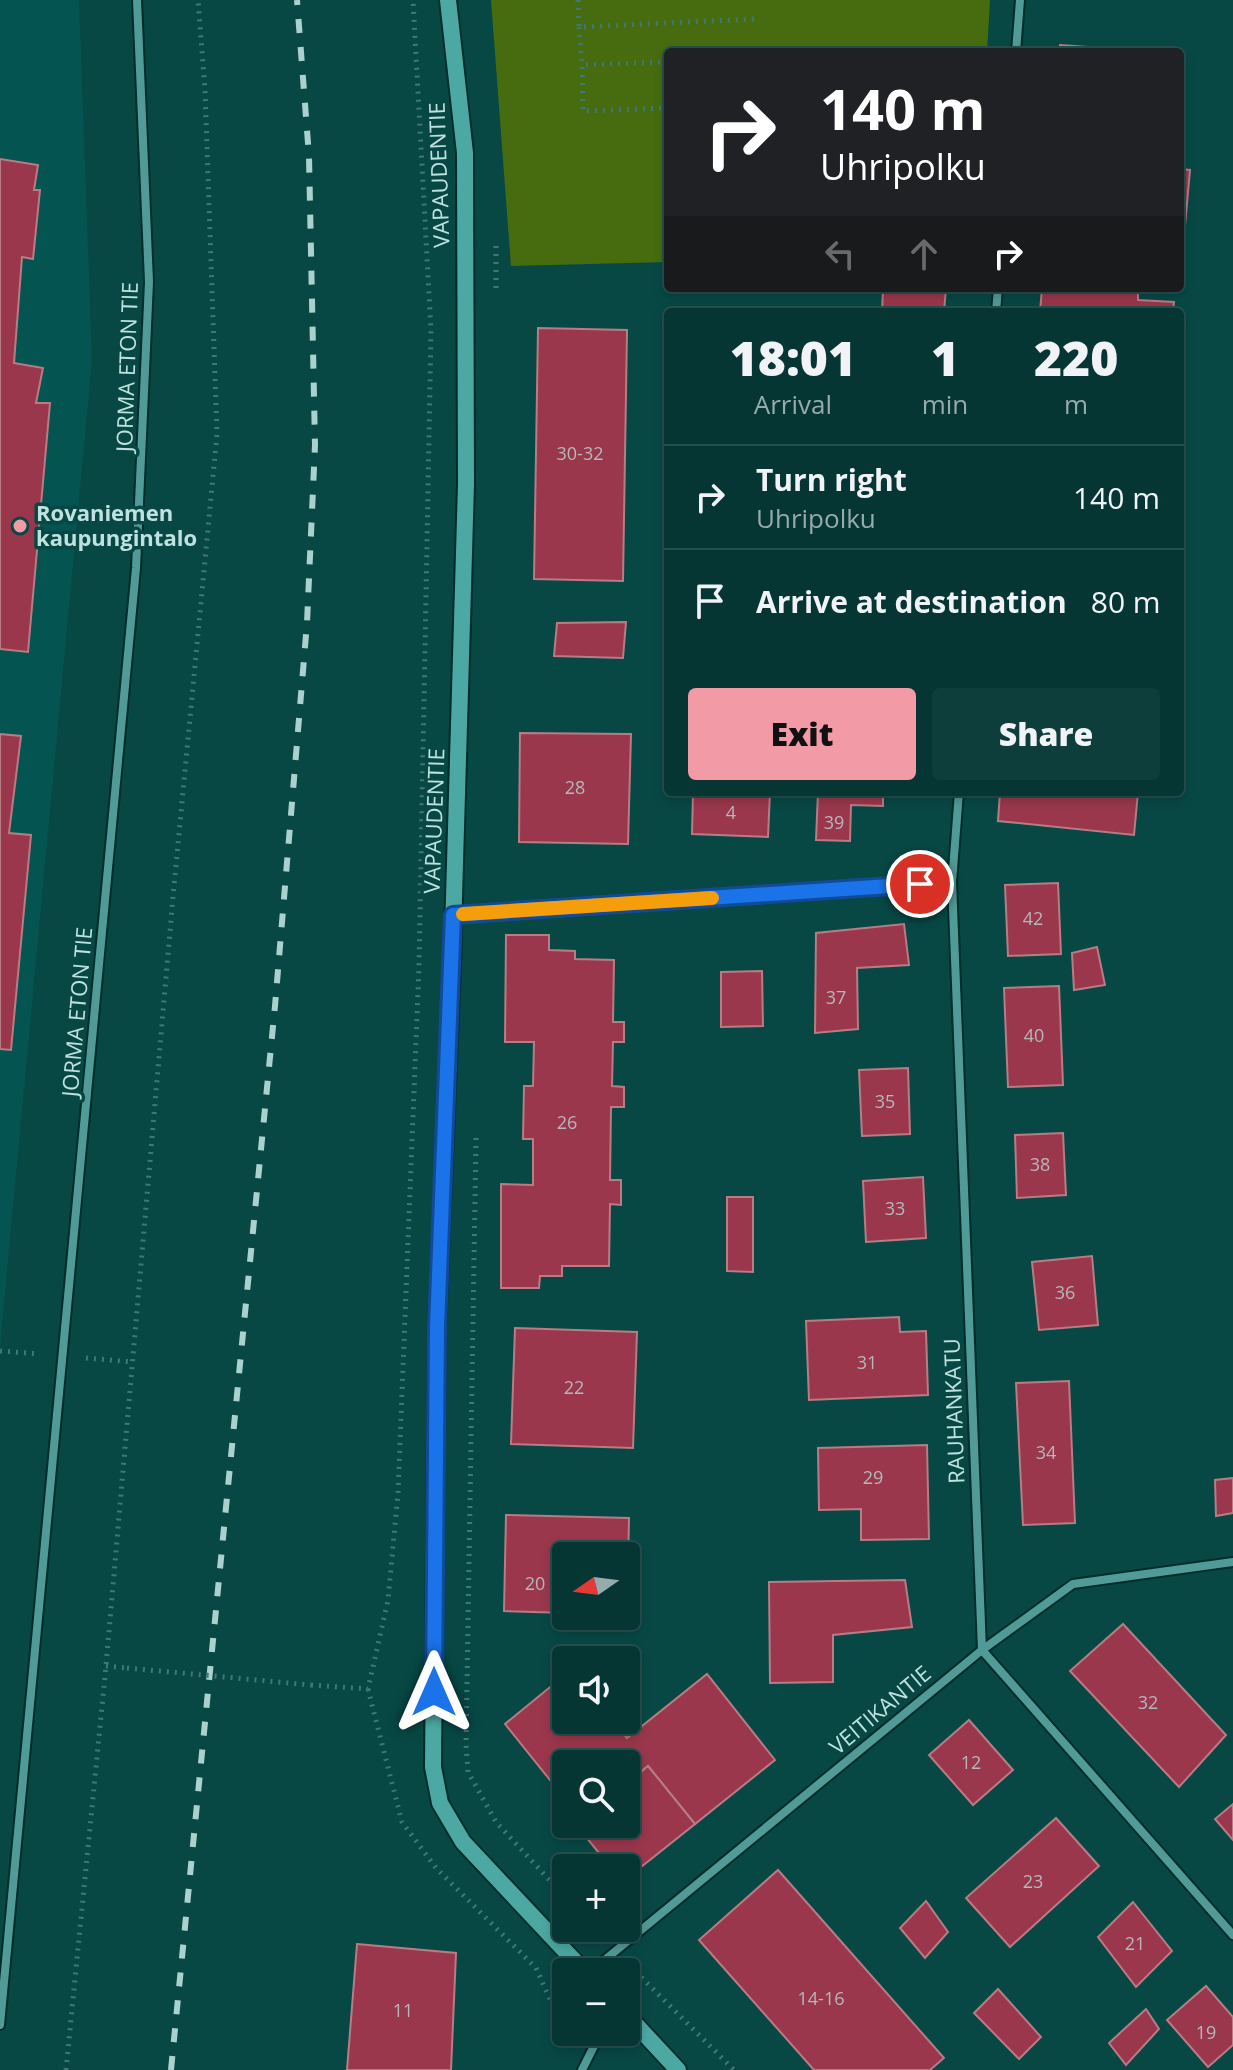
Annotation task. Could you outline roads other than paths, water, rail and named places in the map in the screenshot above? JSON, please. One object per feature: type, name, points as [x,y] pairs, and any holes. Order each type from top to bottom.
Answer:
[{"type":"street","name":"JORMA ETON TIE","points":[[0,2025],[136,568],[149,282],[137,0]]},
{"type":"street","name":"VAPAUDENTIE","points":[[448,0],[465,153],[466,484],[437,1327],[435,1784],[440,1803],[463,1842],[575,1958]]},
{"type":"street","points":[[1016,48],[1020,0]]},
{"type":"street","name":"RAUHANKATU","points":[[959,796],[952,882],[982,1650]]},
{"type":"street","points":[[453,915],[952,882]]},
{"type":"street","name":"VEITIKANTIE","points":[[607,1958],[982,1650],[1073,1584],[1233,1562]]},
{"type":"street","points":[[982,1650],[1233,1935]]},
{"type":"street","points":[[640,2029],[678,2070]]},
{"type":"street","points":[[582,2070],[594,2046]]},
{"type":"railway","points":[[171,2070],[275,1006],[307,623],[315,445],[309,156],[297,0]]},
{"type":"place","name":"Rovaniemen kaupungintalo","points":[[20,526]]}]
